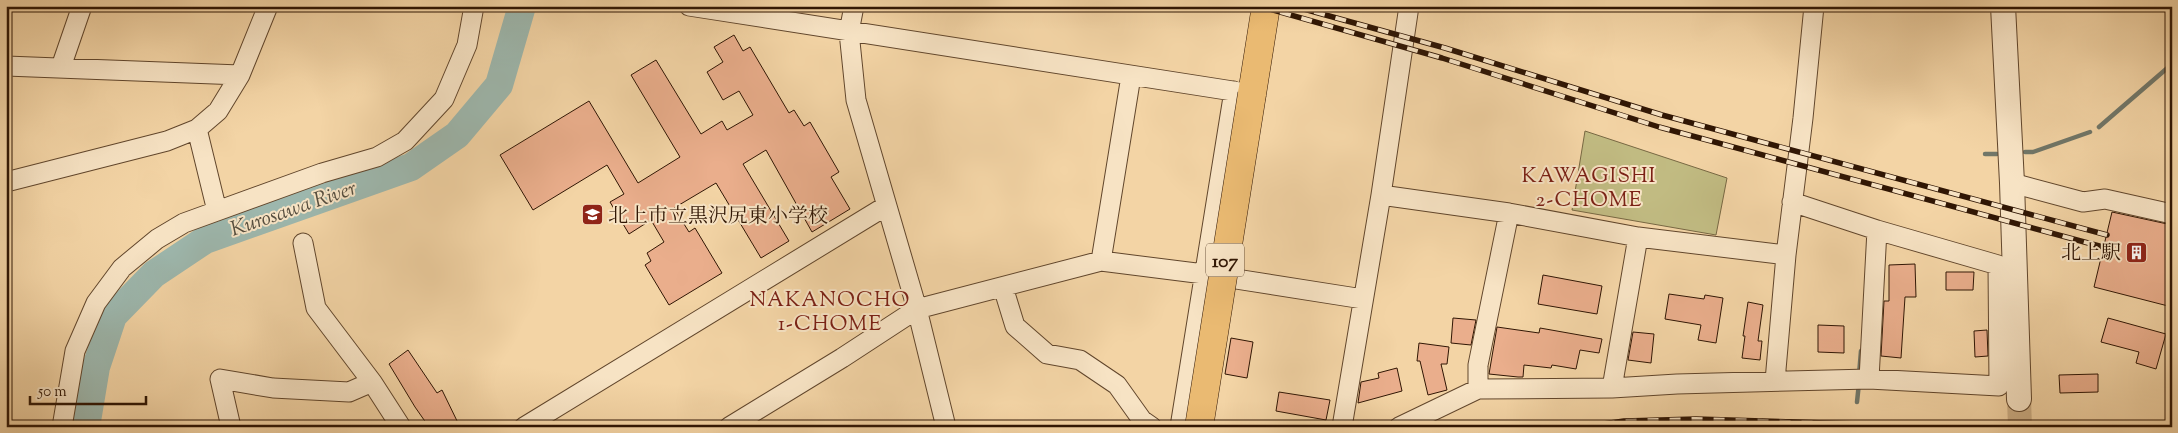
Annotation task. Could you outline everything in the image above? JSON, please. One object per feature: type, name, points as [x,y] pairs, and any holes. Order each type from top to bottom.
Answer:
[{"type":"highway","name":"107","points":[[1199,427],[1243,93],[1266,6]]},
{"type":"street","points":[[61,67],[82,6]]},
{"type":"street","points":[[6,182],[167,141],[197,129],[218,111],[240,75],[268,6]]},
{"type":"street","points":[[62,427],[75,351],[96,303],[122,268],[157,239],[184,223],[322,173],[377,157],[405,141],[444,99],[466,45],[474,6]]},
{"type":"street","points":[[689,6],[1243,93],[1204,274],[1180,427]]},
{"type":"street","points":[[854,6],[849,32],[856,100],[917,309],[946,427]]},
{"type":"street","points":[[1342,427],[1381,195],[1409,6]]},
{"type":"street","points":[[1775,381],[1786,255],[1814,6]]},
{"type":"street","points":[[2003,6],[2012,183],[2019,399]]},
{"type":"street","points":[[6,66],[240,75]]},
{"type":"street","points":[[1101,261],[1131,76]]},
{"type":"street","points":[[197,129],[217,211]]},
{"type":"street","points":[[2012,183],[2083,202],[2105,199],[2172,214]]},
{"type":"street","points":[[1381,195],[1508,213],[1638,237],[1786,255]]},
{"type":"street","points":[[1399,427],[1478,389],[1612,388],[1869,379],[1999,386],[1998,265],[1877,230],[1792,202]]},
{"type":"street","points":[[524,427],[886,206]]},
{"type":"street","points":[[1478,389],[1478,365],[1508,213]]},
{"type":"street","points":[[1869,379],[1877,230]]},
{"type":"street","points":[[1612,388],[1638,237]]},
{"type":"street","points":[[303,243],[316,308],[372,382],[401,427]]},
{"type":"street","points":[[729,427],[842,358],[917,309],[1101,261],[1204,274],[1363,299]]},
{"type":"street","points":[[1003,287],[1015,326],[1047,354],[1080,360],[1117,385],[1142,420],[1152,427]]},
{"type":"street","points":[[231,427],[220,379],[273,388],[349,392],[372,382]]},
{"type":"shaded area","points":[[1585,131],[1727,178],[1716,235],[1572,210]]},
{"type":"building","points":[[734,35],[743,51],[750,47],[789,113],[794,110],[804,126],[810,122],[839,172],[831,177],[850,209],[812,232],[766,150],[743,164],[789,241],[761,258],[716,183],[674,208],[689,232],[695,228],[722,273],[669,305],[645,265],[651,261],[647,253],[664,242],[651,220],[629,234],[610,202],[624,194],[607,165],[533,210],[500,155],[589,101],[638,183],[680,157],[631,75],[656,60],[701,134],[722,121],[727,130],[753,115],[739,91],[723,100],[707,72],[723,62],[714,47]]},
{"type":"building","name":"北上駅","points":[[2112,212],[2172,225],[2172,307],[2094,287]]},
{"type":"building","points":[[1915,264],[1916,297],[1905,297],[1901,358],[1881,356],[1884,301],[1889,301],[1889,265]]},
{"type":"building","points":[[1946,272],[1974,272],[1973,290],[1946,290]]},
{"type":"building","points":[[1543,275],[1602,286],[1597,314],[1538,304]]},
{"type":"building","points":[[1669,294],[1704,299],[1705,295],[1723,298],[1716,343],[1698,340],[1701,325],[1665,319]]},
{"type":"building","points":[[1748,302],[1763,305],[1758,341],[1762,341],[1760,360],[1742,358]]},
{"type":"building","points":[[1453,318],[1476,320],[1471,345],[1451,343]]},
{"type":"building","points":[[2108,318],[2166,334],[2156,369],[2136,363],[2139,352],[2101,342]]},
{"type":"building","points":[[1818,325],[1844,326],[1844,353],[1818,352]]},
{"type":"building","points":[[1497,327],[1539,333],[1540,328],[1602,339],[1599,353],[1580,350],[1576,369],[1552,365],[1551,368],[1524,365],[1523,377],[1489,374]]},
{"type":"building","points":[[1987,330],[1988,356],[1975,357],[1974,331]]},
{"type":"building","points":[[1633,332],[1654,334],[1651,363],[1628,360]]},
{"type":"building","points":[[1231,338],[1253,342],[1247,378],[1225,374]]},
{"type":"building","points":[[1419,343],[1449,347],[1447,364],[1441,364],[1447,390],[1428,395],[1420,361],[1417,361]]},
{"type":"building","points":[[408,350],[437,393],[442,390],[460,427],[429,427],[415,407],[389,364]]},
{"type":"building","points":[[1397,368],[1402,391],[1358,403],[1361,382],[1379,378],[1378,373]]},
{"type":"building","points":[[2098,374],[2098,392],[2060,393],[2059,375]]},
{"type":"building","points":[[1279,392],[1330,400],[1326,420],[1276,411]]},
{"type":"waterway","name":"Kurosawa River","points":[[86,427],[96,367],[113,316],[154,274],[205,240],[411,167],[457,135],[499,85],[522,6]]},
{"type":"waterway","points":[[2099,127],[2172,64]]},
{"type":"waterway","points":[[2025,152],[2033,152],[2090,132]]},
{"type":"waterway","points":[[1985,154],[1997,154]]},
{"type":"waterway","points":[[1859,375],[1861,351]]},
{"type":"waterway","points":[[1857,402],[1859,383]]},
{"type":"tunnel","points":[[2019,399],[2020,427]]},
{"type":"railway","points":[[1259,6],[1442,58],[1659,127],[2103,247]]},
{"type":"railway","points":[[1293,6],[1445,48],[1662,115],[2107,235]]},
{"type":"railway","points":[[1582,427],[1624,421],[1696,419],[1959,427]]},
{"type":"place","name":"北上市立黒沢尻東小学校","points":[[592,215]]},
{"type":"place","name":"北上駅","points":[[2137,252]]},
{"type":"district","name":"KAWAGISHI 2-CHOME","points":[[1589,187]]},
{"type":"district","name":"NAKANOCHO 1-CHOME","points":[[830,311]]}]
